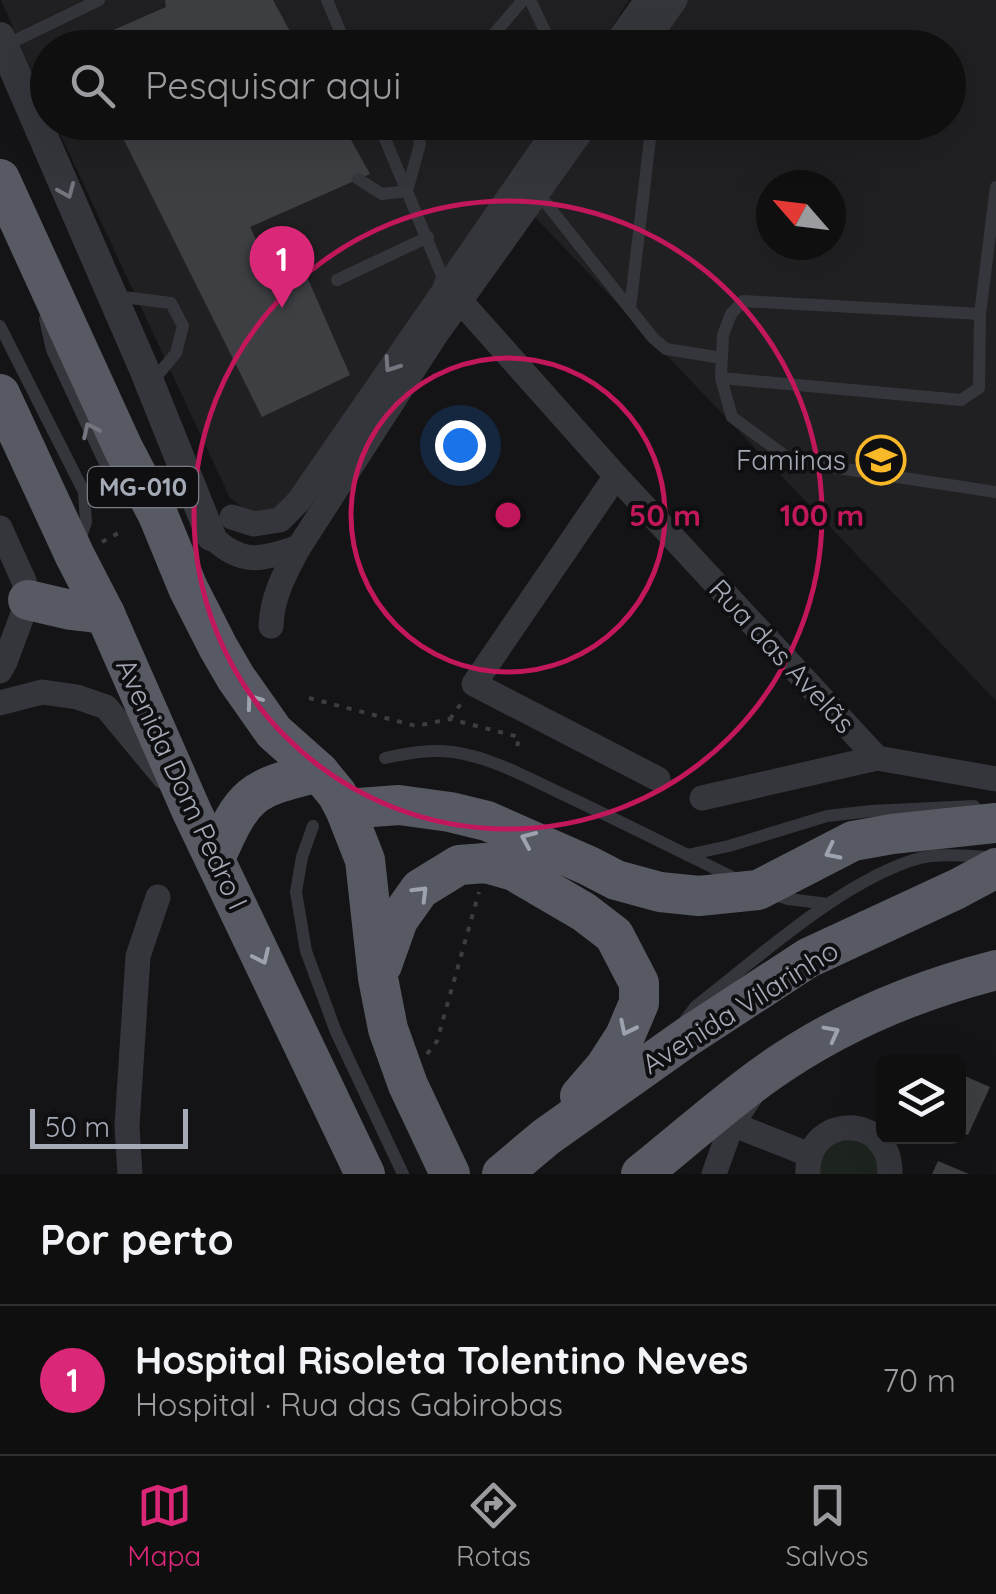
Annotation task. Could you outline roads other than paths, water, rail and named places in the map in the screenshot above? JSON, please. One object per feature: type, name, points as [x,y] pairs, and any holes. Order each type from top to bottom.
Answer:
[{"type":"highway","name":"MG-010","points":[[0,179],[123,448],[138,516],[188,588],[236,678],[274,732],[319,772],[337,794],[329,818],[365,860],[378,978],[388,1029],[408,1085],[450,1174]]},
{"type":"highway","name":"Avenida Dom Pedro I","points":[[0,394],[86,550],[104,614],[192,812],[363,1143]]},
{"type":"highway","points":[[28,600],[104,614]]},
{"type":"highway","points":[[215,859],[232,820],[248,798],[272,784],[319,772]]},
{"type":"highway","points":[[329,818],[399,805],[450,812],[487,821],[616,880],[660,892],[699,896],[758,890],[854,841],[993,814]]},
{"type":"highway","points":[[378,978],[398,920],[420,889],[459,865],[486,862],[514,872],[584,912],[614,935],[639,984],[639,1003],[625,1036],[605,1067],[546,1137]]},
{"type":"highway","name":"Avenida Vilarinho","points":[[502,1174],[546,1137],[808,958],[996,868]]},
{"type":"highway","points":[[641,1174],[766,1074],[823,1038],[881,1008],[996,970]]},
{"type":"street","points":[[625,30],[646,0]]},
{"type":"street","points":[[653,30],[674,0]]},
{"type":"street","points":[[2,42],[30,106]]},
{"type":"street","points":[[45,140],[221,527],[227,552],[266,558],[299,547]]},
{"type":"street","points":[[271,626],[272,605],[280,582],[299,547],[435,336],[453,293],[550,140]]},
{"type":"street","points":[[221,527],[280,520],[298,502],[453,293],[538,193],[575,140]]},
{"type":"street","name":"Rua das Avelãs","points":[[453,293],[877,758]]},
{"type":"street","points":[[616,476],[474,684],[658,779]]},
{"type":"street","points":[[0,528],[24,581],[28,600],[0,671]]},
{"type":"street","points":[[0,702],[42,692],[106,706],[192,812]]},
{"type":"street","points":[[702,798],[877,758],[996,779]]},
{"type":"street","points":[[130,1174],[127,1126],[138,956],[158,897]]},
{"type":"street","points":[[714,1174],[732,1124],[766,1074]]},
{"type":"street","points":[[732,1124],[809,1165],[815,1144],[834,1130],[857,1128],[878,1138],[886,1148],[890,1174]]},
{"type":"lane","points":[[40,30],[99,0]]},
{"type":"lane","points":[[327,0],[340,30]]},
{"type":"lane","points":[[499,30],[527,0],[544,30]]},
{"type":"lane","points":[[2,42],[30,35]]},
{"type":"lane","points":[[386,140],[453,293]]},
{"type":"lane","points":[[407,191],[419,140]]},
{"type":"lane","points":[[630,310],[650,140]]},
{"type":"lane","points":[[358,179],[382,194],[407,191]]},
{"type":"lane","points":[[721,378],[962,400],[978,388],[980,314],[996,187]]},
{"type":"lane","points":[[538,193],[653,338],[666,349],[722,358]]},
{"type":"lane","points":[[337,280],[428,237]]},
{"type":"lane","points":[[112,295],[170,303],[183,326],[176,353],[152,382]]},
{"type":"lane","points":[[980,314],[743,301],[731,314],[723,335],[721,378],[732,416],[792,461],[996,492]]},
{"type":"lane","points":[[0,326],[84,492],[86,550]]},
{"type":"lane","points":[[385,758],[420,750],[455,752],[482,760],[520,774],[758,890],[821,903]]},
{"type":"lane","points":[[687,855],[827,816],[871,811],[993,814]]},
{"type":"lane","points":[[329,818],[302,857],[296,892],[306,951],[336,1032],[363,1143],[403,1174]]},
{"type":"lane","points":[[658,1058],[696,1006],[821,903],[894,867],[924,857],[996,857]]},
{"type":"place","name":"Hospital Risoleta Tolentino Neves","points":[[282,308]]},
{"type":"place","name":"Faminas","points":[[881,460]]}]
